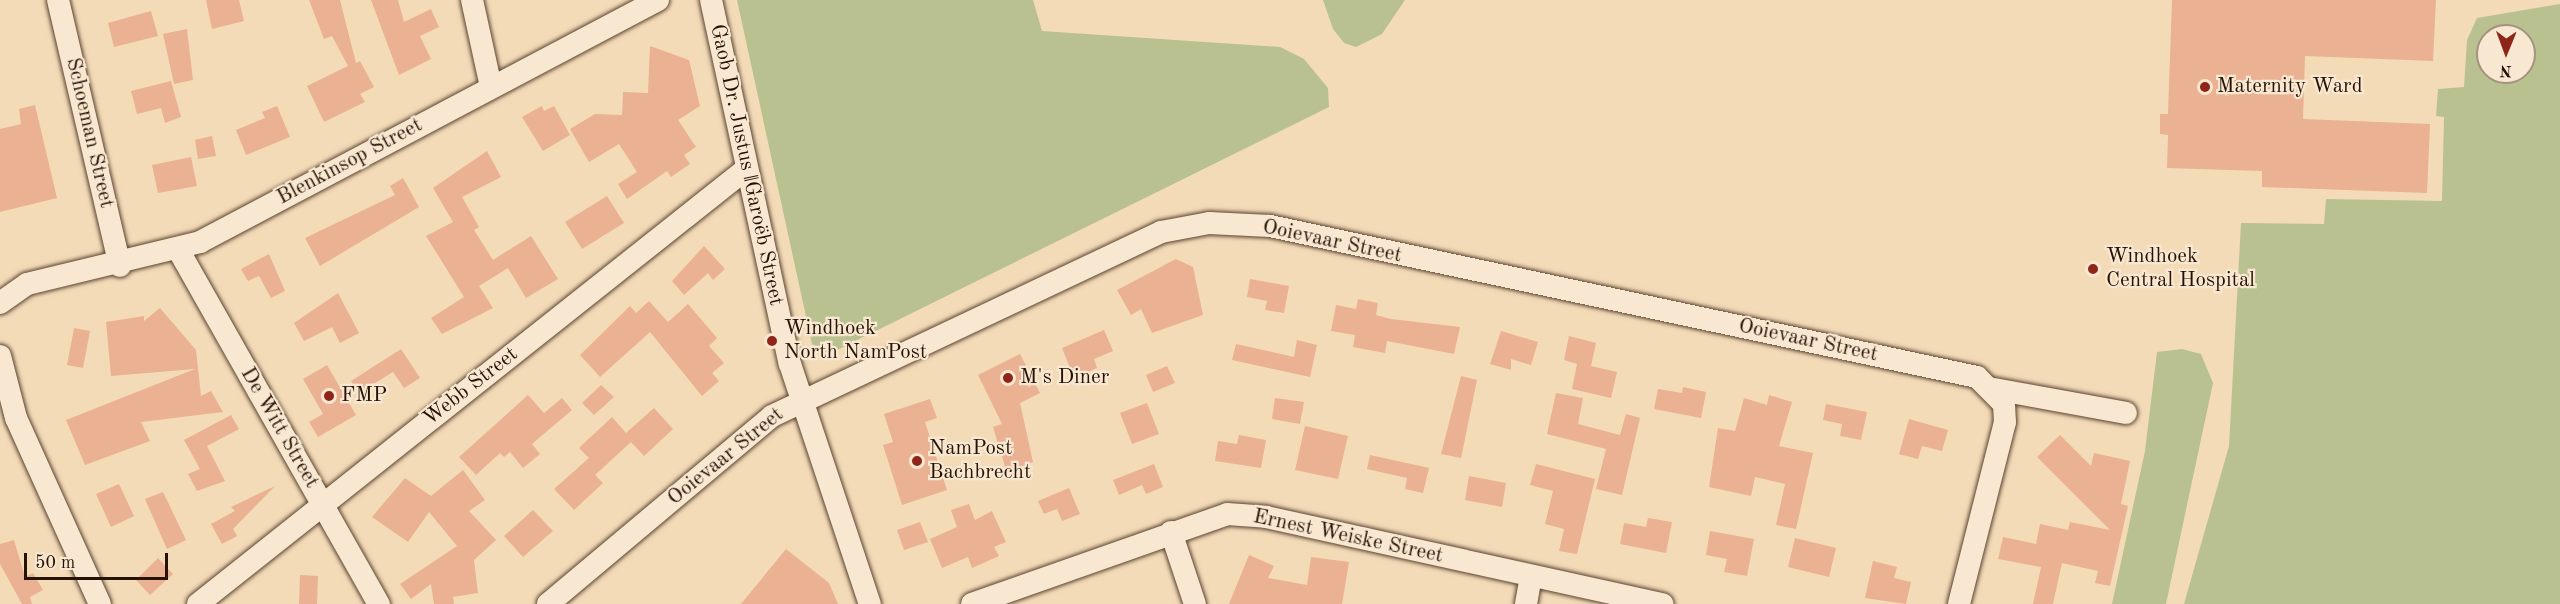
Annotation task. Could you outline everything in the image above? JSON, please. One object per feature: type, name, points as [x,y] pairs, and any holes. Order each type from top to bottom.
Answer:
[{"type":"street","name":"Schoeman Street","points":[[58,0],[120,266]]},
{"type":"street","points":[[472,0],[491,87]]},
{"type":"street","name":"Blenkinsop Street","points":[[0,303],[27,284],[120,266],[179,251],[658,0]]},
{"type":"street","name":"Gaob Dr. Justus ǁGaroëb Street","points":[[711,0],[745,170],[800,399],[870,604]]},
{"type":"street","name":"Webb Street","points":[[198,604],[745,170]]},
{"type":"street","name":"Ooievaar Street","points":[[548,604],[772,416],[800,399],[1161,232],[1209,223],[1270,226],[1977,377],[1994,389],[2126,413]]},
{"type":"street","name":"De Witt Street","points":[[179,251],[379,604]]},
{"type":"street","points":[[0,356],[8,419],[100,604]]},
{"type":"street","points":[[1959,604],[2005,422],[2004,404],[1994,389]]},
{"type":"street","name":"Ernest Weiske Street","points":[[972,604],[1227,514],[1266,517],[1531,577],[1663,604]]},
{"type":"street","points":[[1171,532],[1196,604]]},
{"type":"street","points":[[1526,604],[1531,577]]},
{"type":"green space","points":[[737,0],[1033,0],[1042,31],[1280,47],[1304,59],[1328,88],[1329,107],[829,354],[812,344]]},
{"type":"green space","points":[[1323,0],[1405,0],[1382,34],[1356,47],[1344,43],[1333,29]]},
{"type":"green space","points":[[2560,4],[2560,604],[2184,604],[2229,446],[2241,223],[2324,224],[2326,199],[2442,201],[2444,117],[2436,116],[2438,89],[2464,87],[2467,40],[2477,18]]},
{"type":"green space","points":[[2182,349],[2201,354],[2213,383],[2166,604],[2112,604],[2145,451],[2157,352]]},
{"type":"building","points":[[206,0],[239,0],[244,21],[212,29]]},
{"type":"building","points":[[309,0],[340,0],[356,63],[360,61],[374,87],[360,94],[365,102],[324,122],[307,86],[348,66],[332,36],[324,39]]},
{"type":"building","points":[[371,0],[398,0],[404,22],[431,9],[439,27],[420,36],[431,59],[399,75]]},
{"type":"building","name":"Maternity Ward","points":[[2172,0],[2436,0],[2433,61],[2305,56],[2303,119],[2430,124],[2427,193],[2262,187],[2262,171],[2167,168],[2168,135],[2160,134],[2160,114],[2168,114]]},
{"type":"building","points":[[151,11],[158,36],[114,47],[108,23]]},
{"type":"building","points":[[187,29],[193,80],[174,84],[163,34]]},
{"type":"building","points":[[650,46],[689,60],[700,106],[678,120],[696,147],[684,155],[690,164],[671,177],[667,171],[627,199],[618,184],[637,172],[619,144],[589,162],[570,129],[595,114],[622,115],[623,92],[648,93]]},
{"type":"building","points":[[171,81],[181,117],[165,123],[161,108],[137,114],[131,91]]},
{"type":"building","points":[[35,105],[57,198],[0,212],[0,129],[21,124],[19,109]]},
{"type":"building","points":[[277,106],[290,137],[246,155],[236,130],[265,118],[262,112]]},
{"type":"building","points":[[542,106],[544,111],[554,106],[570,135],[543,151],[522,117]]},
{"type":"building","points":[[212,136],[216,156],[198,159],[195,140]]},
{"type":"building","points":[[487,151],[501,177],[462,197],[479,227],[474,230],[493,260],[531,236],[558,279],[526,298],[508,268],[479,286],[493,308],[442,334],[431,318],[464,297],[426,236],[453,222],[433,188]]},
{"type":"building","points":[[191,157],[197,186],[158,193],[152,165]]},
{"type":"building","points":[[403,178],[419,207],[320,266],[305,238],[395,195],[390,186]]},
{"type":"building","points":[[607,196],[624,223],[582,249],[565,222]]},
{"type":"building","points":[[704,246],[725,269],[713,280],[708,273],[684,295],[672,281]]},
{"type":"building","points":[[269,254],[285,291],[271,298],[259,276],[248,281],[241,269]]},
{"type":"building","points":[[1176,259],[1193,267],[1203,315],[1152,333],[1141,309],[1131,315],[1117,290]]},
{"type":"building","points":[[1250,279],[1289,286],[1284,313],[1265,310],[1267,301],[1247,297]]},
{"type":"building","points":[[338,293],[359,333],[340,343],[332,327],[304,341],[294,323]]},
{"type":"building","points":[[1358,299],[1378,303],[1376,315],[1391,319],[1460,327],[1454,354],[1387,341],[1385,353],[1353,347],[1355,335],[1331,331],[1336,305],[1356,309]]},
{"type":"building","points":[[649,301],[668,322],[688,304],[717,338],[709,346],[724,363],[712,373],[719,381],[702,396],[650,332],[600,377],[580,355],[630,306],[636,313]]},
{"type":"building","points":[[160,308],[196,350],[201,396],[211,391],[223,412],[141,422],[150,441],[85,465],[66,420],[195,369],[111,376],[106,322],[144,316],[144,321]]},
{"type":"building","points":[[74,328],[90,331],[83,368],[67,365]]},
{"type":"building","points":[[1104,330],[1113,351],[1094,359],[1097,368],[1074,378],[1062,348]]},
{"type":"building","points":[[1501,331],[1538,342],[1531,365],[1511,359],[1511,370],[1490,364]]},
{"type":"building","points":[[1569,336],[1596,343],[1591,366],[1617,372],[1611,398],[1572,389],[1577,364],[1564,360]]},
{"type":"building","points":[[1297,340],[1317,345],[1310,377],[1232,360],[1236,344],[1294,357]]},
{"type":"building","points":[[401,349],[420,378],[404,388],[393,372],[359,393],[351,381]]},
{"type":"building","points":[[1020,354],[1040,393],[1020,403],[1033,462],[1007,473],[993,427],[1002,424],[978,375]]},
{"type":"building","name":"FMP","points":[[327,365],[356,415],[318,437],[309,422],[323,414],[303,379]]},
{"type":"building","points":[[1167,366],[1175,383],[1153,392],[1146,375]]},
{"type":"building","points":[[1461,376],[1477,380],[1461,458],[1441,454]]},
{"type":"building","points":[[601,385],[614,397],[594,415],[582,403]]},
{"type":"building","points":[[1683,387],[1706,392],[1701,418],[1654,409],[1658,389],[1682,393]]},
{"type":"building","points":[[1556,393],[1583,398],[1578,424],[1620,435],[1626,414],[1640,418],[1622,495],[1596,489],[1606,449],[1547,434]]},
{"type":"building","points":[[528,395],[544,413],[562,398],[572,410],[532,444],[540,454],[523,468],[510,452],[504,457],[500,453],[476,475],[459,457]]},
{"type":"building","points":[[1769,395],[1792,402],[1779,446],[1813,453],[1796,529],[1776,525],[1785,484],[1755,477],[1751,496],[1709,487],[1718,428],[1735,431],[1744,398],[1767,405]]},
{"type":"building","points":[[1275,398],[1304,402],[1300,424],[1272,419]]},
{"type":"building","points":[[930,399],[937,418],[925,422],[947,490],[902,505],[883,445],[893,442],[884,414]]},
{"type":"building","points":[[1147,403],[1159,434],[1132,444],[1120,413]]},
{"type":"building","points":[[1826,404],[1867,412],[1861,440],[1840,436],[1842,424],[1823,420]]},
{"type":"building","points":[[654,408],[673,429],[644,456],[631,442],[595,475],[603,483],[574,510],[554,489],[589,458],[579,448],[612,417],[626,433]]},
{"type":"building","points":[[231,415],[239,429],[207,446],[225,481],[197,491],[188,474],[200,469],[184,440]]},
{"type":"building","points":[[1909,419],[1948,430],[1942,451],[1922,446],[1918,459],[1899,454]]},
{"type":"building","points":[[1305,426],[1348,436],[1338,479],[1295,470]]},
{"type":"building","points":[[1239,435],[1266,440],[1261,468],[1215,461],[1218,441],[1237,444]]},
{"type":"building","points":[[2060,435],[2091,466],[2094,453],[2130,461],[2121,504],[2128,506],[2110,586],[2095,583],[2098,571],[2062,563],[2053,604],[2033,604],[2041,567],[1998,559],[2003,537],[2036,544],[2040,524],[2068,530],[2070,522],[2110,530],[2037,457]]},
{"type":"building","points":[[1370,455],[1429,468],[1423,493],[1405,489],[1407,478],[1367,469]]},
{"type":"building","points":[[1154,464],[1163,487],[1146,494],[1142,485],[1119,495],[1113,480]]},
{"type":"building","points":[[1536,464],[1595,479],[1577,554],[1559,551],[1564,529],[1545,524],[1553,491],[1530,485]]},
{"type":"building","points":[[463,470],[485,500],[469,511],[496,540],[474,560],[478,593],[453,597],[454,604],[434,604],[431,584],[411,599],[400,584],[457,546],[429,512],[408,542],[372,517],[405,478],[431,496]]},
{"type":"building","points":[[1469,476],[1506,483],[1502,507],[1465,500]]},
{"type":"building","points":[[119,484],[134,516],[111,527],[96,494]]},
{"type":"building","points":[[275,486],[233,529],[237,536],[222,544],[211,524],[235,511],[231,507]]},
{"type":"building","points":[[1069,488],[1080,514],[1062,521],[1057,509],[1044,514],[1038,501]]},
{"type":"building","points":[[163,492],[186,540],[167,549],[145,499]]},
{"type":"building","points":[[969,504],[975,520],[992,511],[1006,542],[994,547],[999,556],[972,568],[968,557],[942,568],[930,539],[957,527],[951,510]]},
{"type":"building","points":[[533,510],[553,531],[523,557],[504,536]]},
{"type":"building","points":[[1648,518],[1672,522],[1666,553],[1620,544],[1624,523],[1646,527]]},
{"type":"building","points":[[920,522],[928,542],[904,550],[897,530]]},
{"type":"building","points":[[1710,531],[1754,539],[1747,576],[1724,572],[1727,559],[1706,555]]},
{"type":"building","points":[[1795,538],[1836,548],[1829,577],[1788,567]]},
{"type":"building","points":[[14,540],[25,577],[33,573],[43,590],[30,597],[32,604],[22,604],[0,564],[0,544]]},
{"type":"building","points":[[786,549],[829,583],[838,604],[741,604]]},
{"type":"building","points":[[1249,555],[1274,566],[1268,578],[1307,585],[1311,557],[1349,562],[1342,604],[1229,604]]},
{"type":"building","points":[[158,558],[173,574],[150,595],[136,580]]},
{"type":"building","points":[[1873,561],[1897,567],[1894,578],[1911,582],[1906,604],[1865,598]]},
{"type":"building","points":[[300,575],[318,576],[317,604],[299,604]]},
{"type":"place","name":"Maternity Ward","points":[[2205,87]]},
{"type":"place","name":"Windhoek Central Hospital","points":[[2093,269]]},
{"type":"place","name":"Windhoek North NamPost","points":[[772,341]]},
{"type":"place","name":"M's Diner","points":[[1008,378]]},
{"type":"place","name":"FMP","points":[[329,396]]},
{"type":"place","name":"NamPost Bachbrecht","points":[[917,461]]}]
